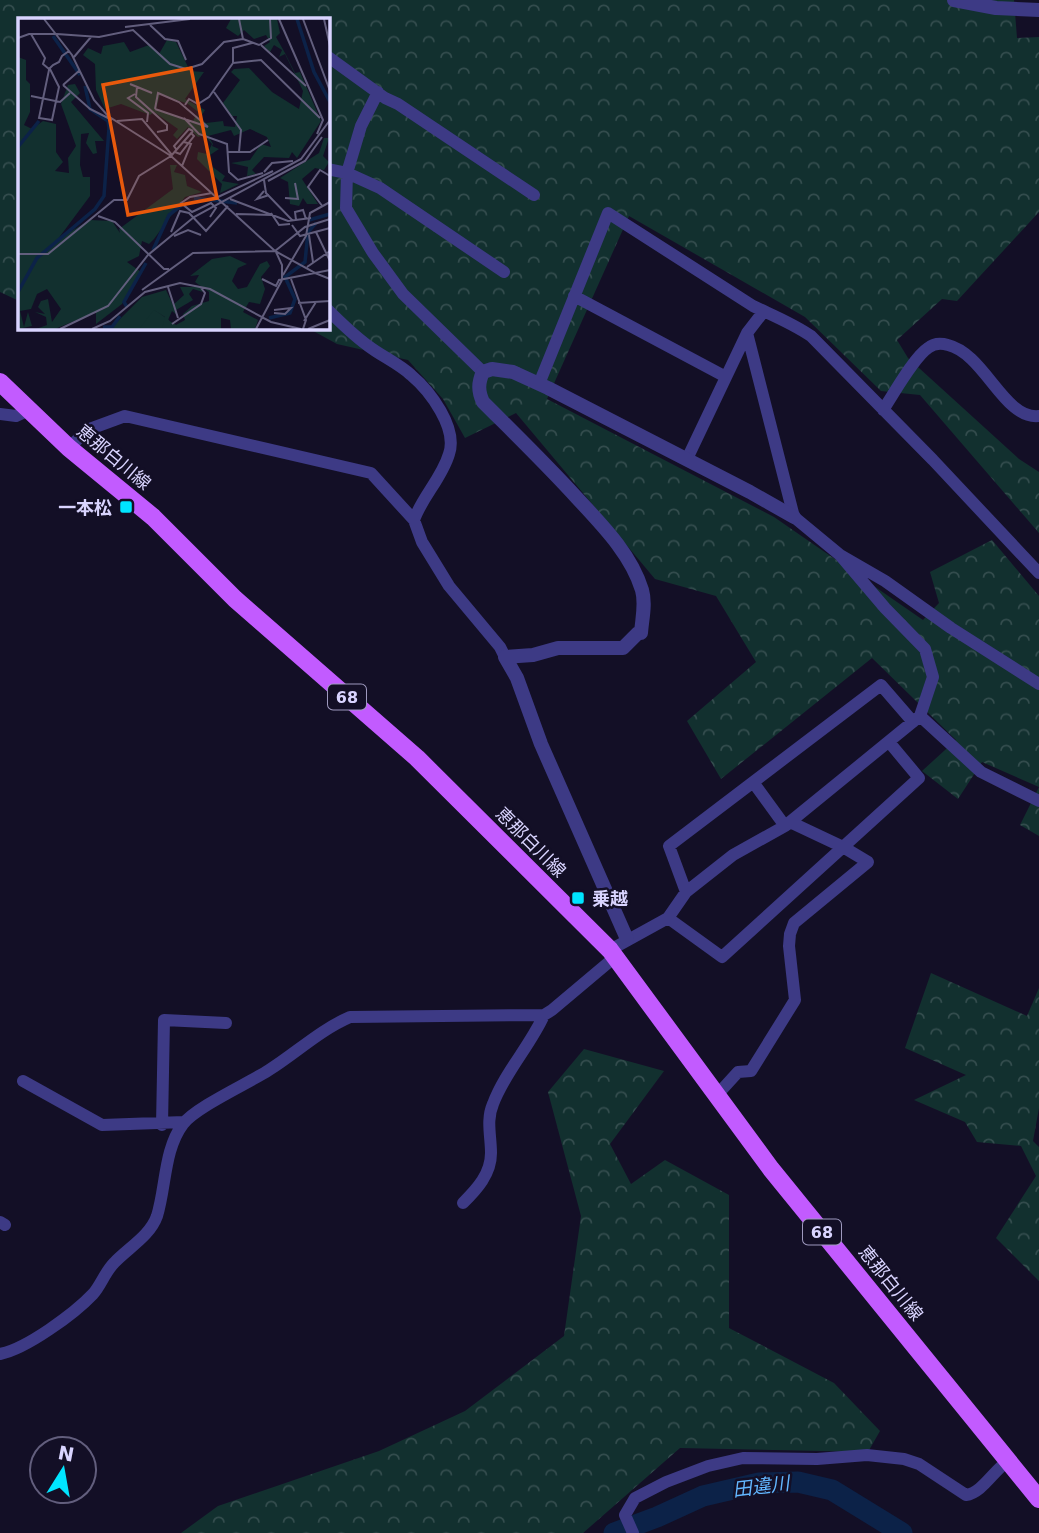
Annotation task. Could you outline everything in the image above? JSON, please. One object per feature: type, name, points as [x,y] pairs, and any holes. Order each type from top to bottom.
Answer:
[{"type":"main road","name":"恵那白川線","points":[[0,382],[69,448],[153,517],[235,599],[417,758],[612,953],[771,1169],[1039,1499]]},
{"type":"street","points":[[954,0],[996,8],[1039,9]]},
{"type":"street","points":[[329,57],[534,195]]},
{"type":"street","points":[[378,92],[361,126],[346,173],[346,208],[373,253],[403,294],[483,372]]},
{"type":"street","points":[[329,169],[346,173],[380,188],[503,272]]},
{"type":"street","points":[[539,384],[608,213],[772,316],[788,320],[811,336],[1039,573]]},
{"type":"street","points":[[574,296],[726,377]]},
{"type":"street","points":[[329,311],[342,325],[411,375],[429,395],[445,421],[450,453],[419,505],[414,520]]},
{"type":"street","points":[[687,459],[747,333],[764,311]]},
{"type":"street","points":[[747,333],[794,517]]},
{"type":"street","points":[[883,410],[920,355],[929,346],[941,343],[961,348],[1017,411],[1030,417],[1039,416]]},
{"type":"street","points":[[483,372],[492,369],[513,372],[539,384],[794,517],[840,555],[886,581],[951,628],[1039,684]]},
{"type":"street","points":[[483,372],[479,383],[479,394],[483,402],[549,467],[610,533],[633,571],[642,591],[644,604],[640,633],[623,648],[558,648],[533,655],[505,657]]},
{"type":"street","points":[[0,414],[16,416],[29,410]]},
{"type":"street","points":[[69,448],[87,430],[125,416],[370,473],[414,520],[422,542],[449,586],[500,647],[517,678],[541,744],[627,939]]},
{"type":"street","points":[[23,1081],[102,1125],[162,1125],[184,1122],[350,1017],[544,1015],[552,1010],[627,939],[668,918],[686,891],[733,855],[787,824],[917,719],[933,677],[925,649],[885,608],[840,555]]},
{"type":"street","points":[[686,891],[669,846],[881,685],[981,772],[1039,801]]},
{"type":"street","points":[[668,918],[722,957],[919,778],[889,742]]},
{"type":"street","points":[[717,1095],[738,1072],[751,1071],[795,1000],[789,946],[794,923],[868,862],[843,847],[787,824],[753,782]]},
{"type":"street","points":[[463,1203],[480,1185],[490,1163],[491,1106],[534,1037],[544,1015]]},
{"type":"street","points":[[162,1125],[164,1020],[226,1023]]},
{"type":"street","points":[[0,1354],[15,1351],[40,1337],[94,1293],[108,1270],[146,1233],[157,1215],[169,1160],[184,1122]]},
{"type":"street","points":[[633,1533],[625,1515],[635,1498],[666,1482],[726,1461],[743,1458],[885,1456],[919,1464],[966,1495],[980,1488],[1008,1461]]},
{"type":"green space","points":[[0,0],[1014,0],[1017,38],[1039,37],[1039,212],[957,301],[942,299],[897,340],[908,358],[1019,459],[1039,472],[1039,533],[920,395],[881,391],[805,317],[629,216],[547,399],[774,517],[923,620],[939,603],[930,572],[992,540],[1039,596],[1039,787],[982,762],[958,799],[922,771],[956,740],[872,658],[721,779],[687,721],[756,662],[716,596],[655,579],[516,413],[465,438],[443,399],[408,360],[337,344],[310,329],[329,329],[329,18],[18,18],[18,301],[0,292]]},
{"type":"green space","points":[[1039,787],[1039,836],[1020,825]]},
{"type":"green space","points":[[931,973],[1027,1016],[1039,988],[1039,1108],[1033,1141],[1039,1147],[1039,1281],[996,1238],[1036,1176],[1021,1146],[977,1142],[965,1122],[914,1100],[966,1075],[905,1048]]},
{"type":"green space","points":[[584,1049],[664,1071],[610,1144],[631,1184],[665,1160],[729,1195],[729,1328],[834,1383],[880,1431],[868,1452],[680,1448],[583,1533],[181,1533],[218,1506],[379,1451],[465,1411],[564,1336],[581,1216],[548,1092]]},
{"type":"waterway","name":"田違川","points":[[614,1533],[703,1496],[759,1483],[798,1482],[832,1490],[902,1533]]},
{"type":"place","name":"一本松","points":[[126,507]]},
{"type":"place","name":"乗越","points":[[578,898]]}]
